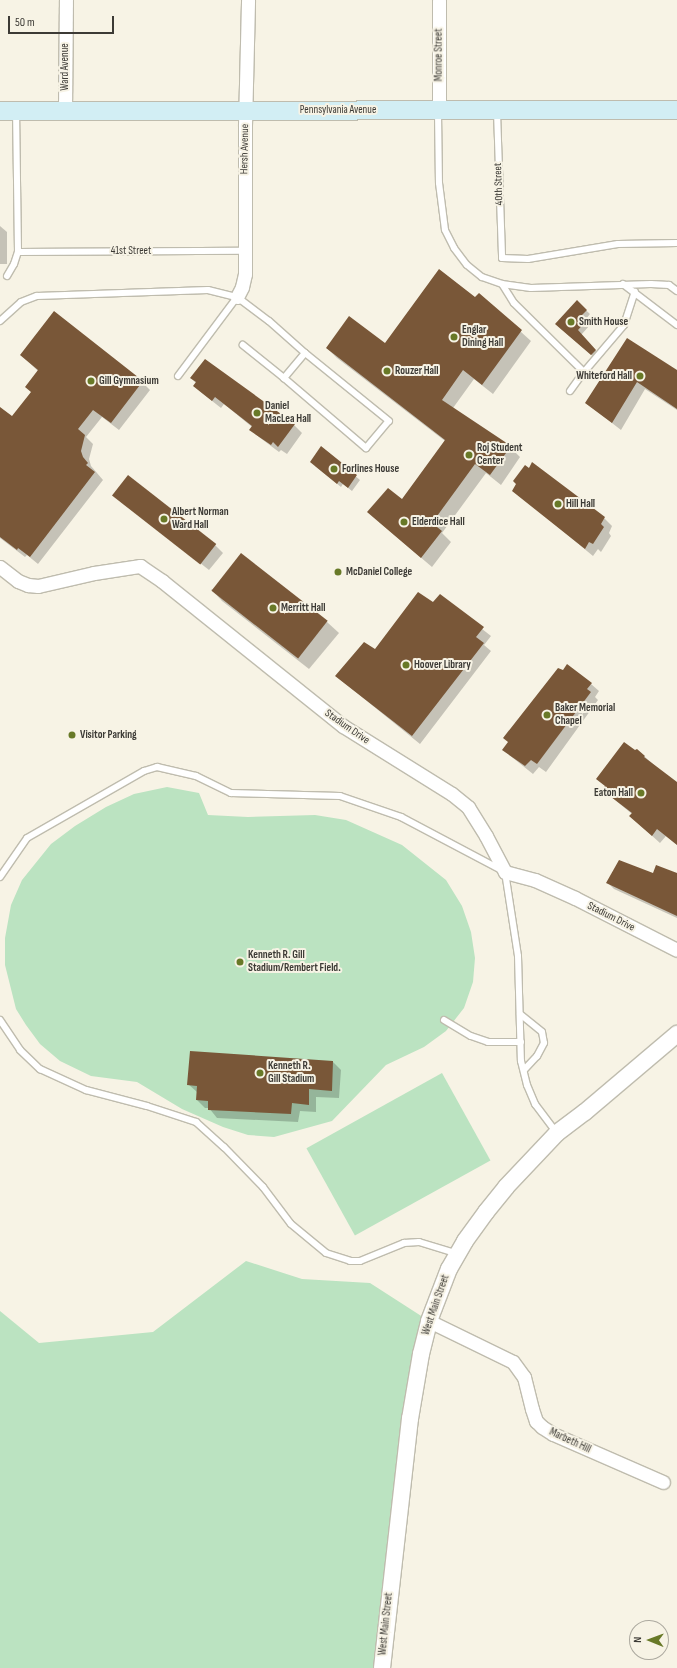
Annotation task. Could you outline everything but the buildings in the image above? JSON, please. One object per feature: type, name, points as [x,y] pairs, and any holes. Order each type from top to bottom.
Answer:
[{"type":"main road","name":"Pennsylvania Avenue","points":[[8,111],[677,110]]},
{"type":"street","name":"Ward Avenue","points":[[65,111],[66,0]]},
{"type":"street","name":"Hersh Avenue","points":[[237,297],[244,280],[248,0]]},
{"type":"street","name":"Monroe Street","points":[[438,110],[439,0]]},
{"type":"street","name":"Stadium Drive","points":[[0,567],[18,581],[28,585],[38,586],[94,573],[140,566],[343,726],[452,794],[468,807],[486,836],[505,872],[542,883],[677,950]]},
{"type":"street","name":"West Main Street","points":[[382,1668],[410,1419],[421,1354],[429,1321],[440,1289],[465,1241],[498,1196],[557,1133],[585,1112],[677,1034]]},
{"type":"street","name":"Marbeth Hill","points":[[429,1321],[513,1362],[524,1377],[536,1421],[542,1427],[553,1434],[663,1482]]},
{"type":"lane","points":[[438,110],[439,184],[445,230],[454,248],[467,264],[482,277],[502,284],[531,288],[623,284],[669,285],[677,290]]},
{"type":"lane","name":"40th Street","points":[[497,110],[502,258],[528,259],[618,244],[677,243]]},
{"type":"lane","points":[[7,276],[14,264],[18,252],[8,111]]},
{"type":"lane","name":"41st Street","points":[[18,252],[244,251]]},
{"type":"lane","points":[[502,284],[514,303],[584,372]]},
{"type":"lane","points":[[623,284],[677,325]]},
{"type":"lane","points":[[0,321],[21,302],[28,298],[46,295],[208,290],[237,297],[270,321],[305,353],[389,421],[366,448],[243,345]]},
{"type":"lane","points":[[570,391],[624,325],[635,292]]},
{"type":"lane","points":[[178,376],[237,297]]},
{"type":"lane","points":[[284,378],[305,353]]},
{"type":"lane","points":[[0,877],[27,838],[144,771],[157,767],[196,776],[231,793],[340,796],[400,817],[505,872],[518,956],[521,1042],[524,1070],[535,1104],[557,1133]]},
{"type":"lane","points":[[520,1014],[542,1032],[544,1043],[537,1056],[524,1070]]},
{"type":"lane","points":[[0,1020],[20,1050],[40,1070],[86,1090],[147,1106],[196,1122],[224,1147],[263,1187],[291,1224],[326,1253],[350,1261],[360,1261],[404,1243],[418,1242],[458,1254]]},
{"type":"lane","points":[[444,1020],[471,1036],[488,1042],[521,1042]]},
{"type":"green space","name":"Kenneth R. Gill Stadium/Rembert Field.","points":[[167,787],[199,793],[208,815],[248,817],[315,815],[346,820],[402,845],[446,880],[462,906],[471,932],[475,958],[473,982],[464,1008],[446,1031],[424,1047],[386,1065],[332,1121],[274,1137],[248,1135],[223,1127],[182,1109],[137,1082],[91,1076],[60,1061],[40,1044],[16,1009],[5,965],[5,938],[11,905],[22,880],[51,844],[75,826],[106,807],[134,794]]},
{"type":"green space","points":[[442,1073],[490,1160],[355,1236],[306,1148]]},
{"type":"green space","points":[[246,1261],[302,1279],[370,1283],[429,1321],[381,1668],[0,1668],[0,1311],[39,1343],[153,1332]]},
{"type":"place","name":"Smith House","points":[[571,322]]},
{"type":"place","name":"Englar Dining Hall","points":[[454,337]]},
{"type":"place","name":"Rouzer Hall","points":[[387,371]]},
{"type":"place","name":"Whiteford Hall","points":[[640,376]]},
{"type":"place","name":"Gill Gymnasium","points":[[91,381]]},
{"type":"place","name":"Daniel MacLea Hall","points":[[257,413]]},
{"type":"place","name":"Roj Student Center","points":[[469,455]]},
{"type":"place","name":"Forlines House","points":[[334,469]]},
{"type":"place","name":"Hill Hall","points":[[558,504]]},
{"type":"place","name":"Albert Norman Ward Hall","points":[[164,519]]},
{"type":"place","name":"Elderdice Hall","points":[[404,522]]},
{"type":"place","name":"McDaniel College","points":[[338,572]]},
{"type":"place","name":"Merritt Hall","points":[[273,608]]},
{"type":"place","name":"Hoover Library","points":[[406,665]]},
{"type":"place","name":"Baker Memorial Chapel","points":[[547,715]]},
{"type":"place","name":"Visitor Parking","points":[[72,735]]},
{"type":"place","name":"Eaton Hall","points":[[641,793]]},
{"type":"place","name":"Kenneth R. Gill Stadium/Rembert Field.","points":[[240,962]]},
{"type":"place","name":"Kenneth R. Gill Stadium","points":[[260,1073]]}]
